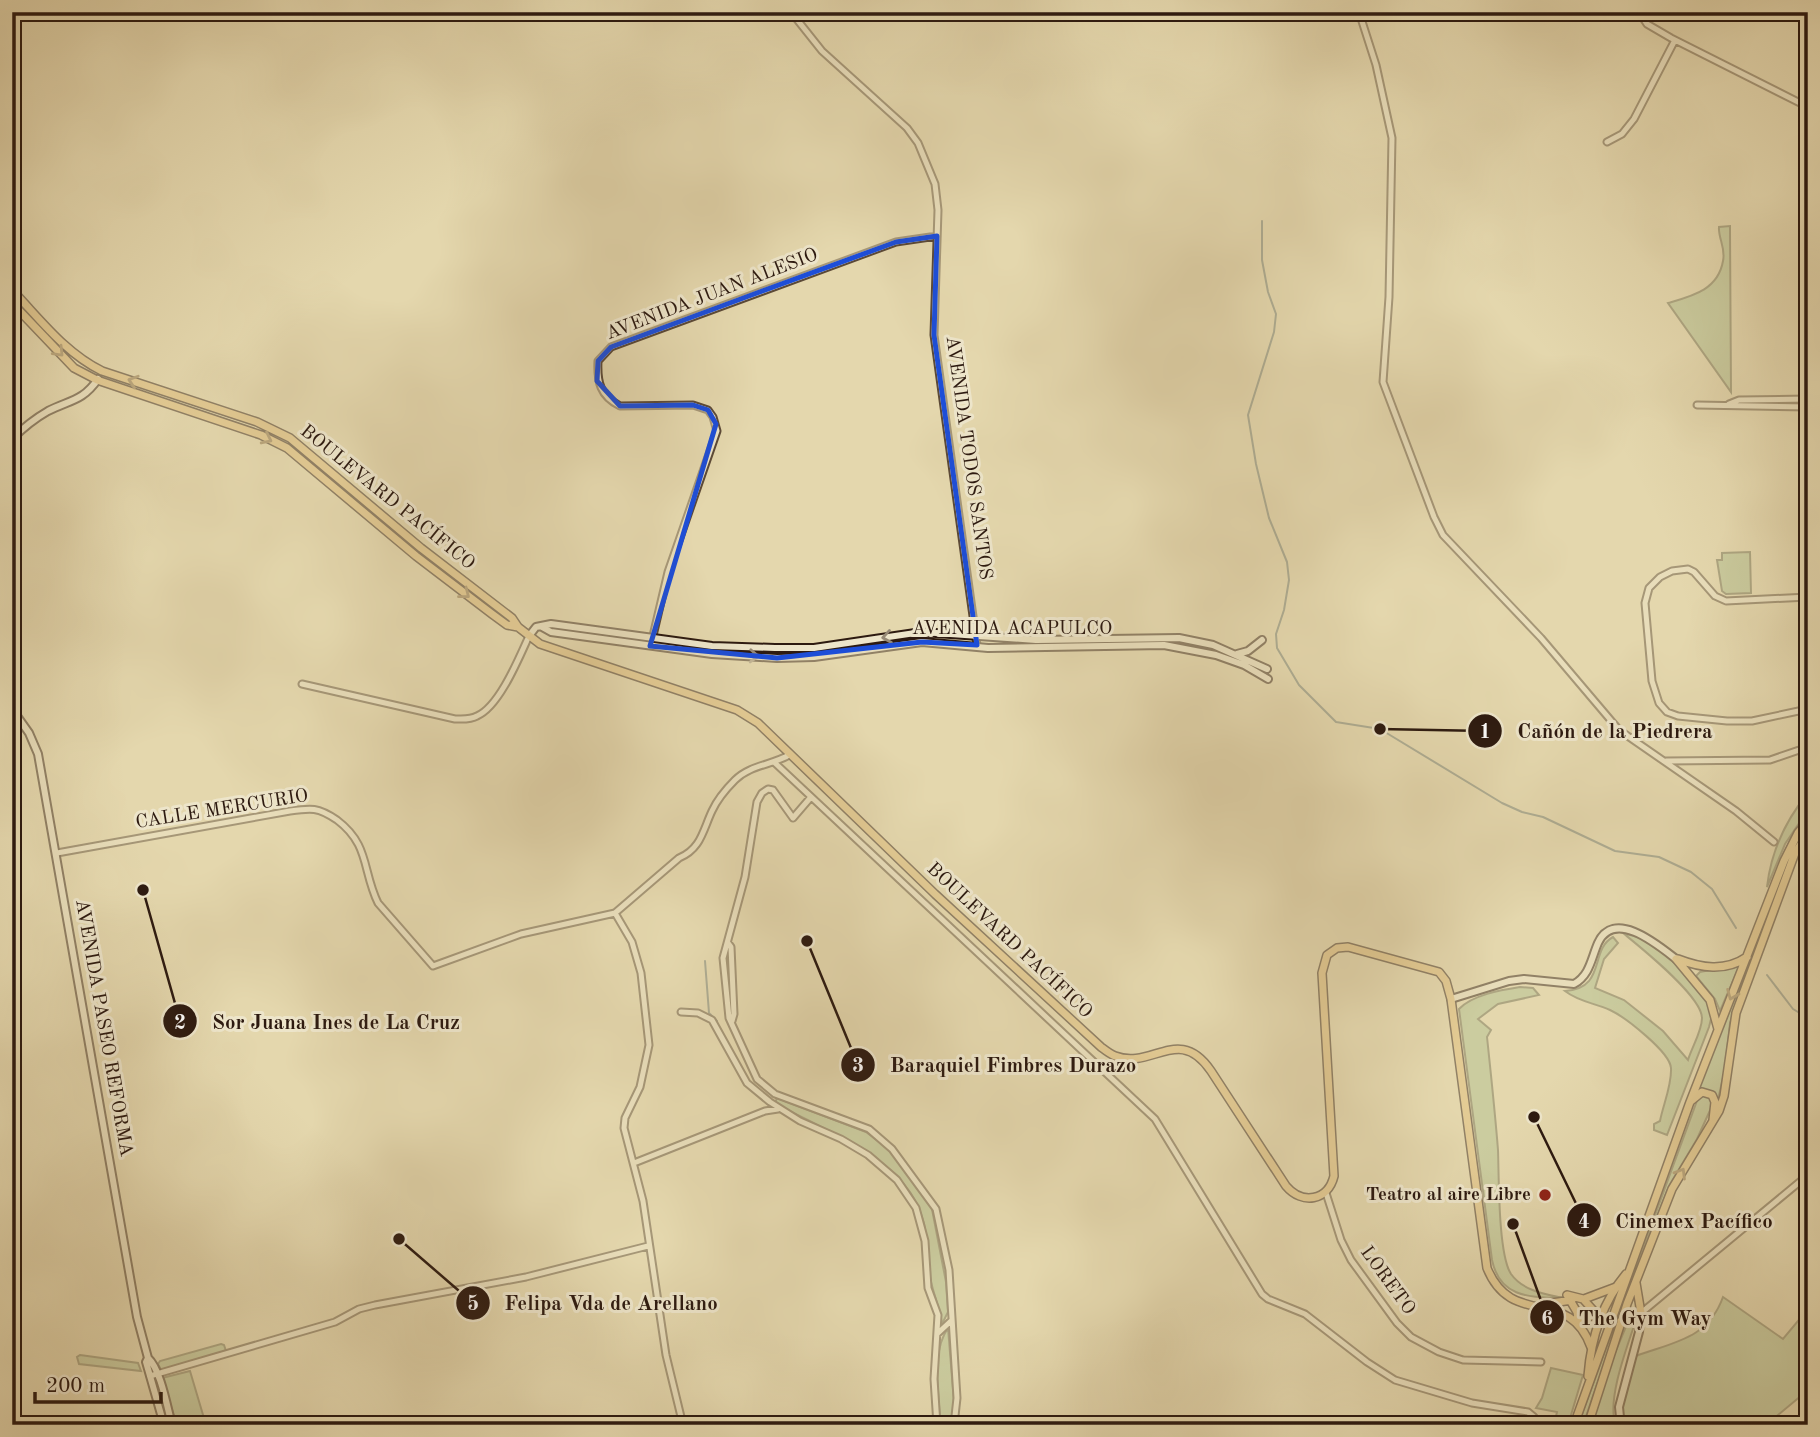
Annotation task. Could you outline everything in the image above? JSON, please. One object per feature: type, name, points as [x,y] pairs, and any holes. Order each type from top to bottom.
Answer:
[{"type":"main road","name":"BOULEVARD PACÍFICO","points":[[12,290],[72,353],[84,362],[102,371],[257,422],[290,438],[540,643],[737,710],[758,723],[935,894],[1101,1047],[1114,1056],[1128,1058],[1168,1049],[1196,1054],[1206,1064],[1290,1192],[1307,1199],[1314,1199],[1326,1193]]},
{"type":"main road","name":"BOULEVARD PACÍFICO","points":[[12,303],[74,368],[97,380],[261,435],[287,449],[492,614],[507,625],[518,626]]},
{"type":"main road","points":[[12,439],[30,422],[81,398],[102,371]]},
{"type":"main road","name":"AVENIDA ACAPULCO","points":[[529,636],[535,629],[551,624],[712,654],[777,658],[814,657],[922,642],[988,648],[1180,646],[1244,665],[1268,679]]},
{"type":"main road","name":"AVENIDA ACAPULCO","points":[[651,643],[814,648],[922,632],[1036,640],[1179,638],[1213,645],[1267,669]]},
{"type":"main road","points":[[1236,654],[1248,651],[1262,640]]},
{"type":"main road","name":"AVENIDA PASEO REFORMA","points":[[12,709],[29,733],[38,754],[137,1317],[148,1358],[146,1362],[154,1376]]},
{"type":"main road","points":[[1574,1425],[1690,1102],[1791,846],[1808,821]]},
{"type":"main road","points":[[1588,1425],[1621,1321],[1672,1189],[1712,1124],[1724,1096],[1736,1013],[1795,853],[1808,834]]},
{"type":"main road","points":[[1795,853],[1808,840]]},
{"type":"main road","points":[[1451,999],[1524,979],[1573,984],[1586,974],[1601,937],[1617,929],[1626,929],[1642,935],[1676,959],[1710,1000],[1718,1030]]},
{"type":"main road","points":[[1326,1193],[1335,1177],[1323,1004],[1323,966],[1327,956],[1338,948],[1348,947],[1434,970],[1446,981],[1451,999],[1487,1268],[1493,1283],[1505,1295],[1520,1303],[1544,1307],[1569,1316],[1579,1324]]},
{"type":"main road","points":[[1676,959],[1705,968],[1735,963],[1747,956]]},
{"type":"main road","points":[[1690,1102],[1702,1092],[1712,1095],[1715,1102],[1712,1124]]},
{"type":"main road","points":[[1587,1387],[1591,1346],[1598,1322],[1616,1287],[1630,1268]]},
{"type":"main road","points":[[1625,1425],[1620,1417],[1619,1407],[1639,1332],[1641,1313],[1636,1281]]},
{"type":"main road","points":[[1544,1307],[1583,1299],[1616,1287]]},
{"type":"main road","points":[[1579,1324],[1593,1313],[1591,1306],[1583,1299]]},
{"type":"main road","points":[[1571,1300],[1579,1324],[1591,1346]]},
{"type":"main road","points":[[1621,1321],[1641,1313]]},
{"type":"main road","points":[[154,1376],[164,1425]]},
{"type":"main road","points":[[154,1376],[172,1425]]},
{"type":"street","points":[[1359,12],[1376,65],[1392,138],[1389,297],[1383,382],[1434,517],[1443,535],[1541,638],[1616,726],[1736,811],[1774,842]]},
{"type":"street","points":[[1639,12],[1647,24],[1675,40],[1808,107]]},
{"type":"street","name":"AVENIDA TODOS SANTOS","points":[[792,13],[822,51],[907,128],[927,161],[935,184],[937,236],[934,335],[976,645]]},
{"type":"street","points":[[1607,142],[1622,134],[1634,119],[1675,40]]},
{"type":"street","name":"AVENIDA JUAN ALESIO","points":[[651,643],[668,572],[717,431],[716,424],[713,417],[702,407],[693,405],[631,408],[610,401],[597,381],[598,361],[611,347],[896,242],[937,236]]},
{"type":"street","points":[[1697,405],[1808,399]]},
{"type":"street","points":[[1733,403],[1808,407]]},
{"type":"street","points":[[1808,597],[1726,601],[1715,596],[1694,572],[1679,569],[1652,584],[1645,603],[1652,681],[1659,703],[1667,712],[1682,717],[1744,722],[1808,709]]},
{"type":"street","points":[[302,684],[455,719],[472,719],[493,705],[529,636]]},
{"type":"street","points":[[1666,761],[1770,760],[1808,747]]},
{"type":"street","points":[[683,1425],[666,1355],[643,1201],[624,1124],[640,1087],[649,1045],[641,973],[632,942],[615,913],[679,858],[691,853],[699,843],[713,807],[736,779],[755,767],[775,763],[789,755]]},
{"type":"street","points":[[775,763],[1155,1119],[1262,1294],[1305,1314],[1395,1380],[1472,1402],[1528,1412],[1534,1417],[1532,1425]]},
{"type":"street","points":[[811,797],[793,818],[773,790],[768,789],[762,793],[757,802],[745,877],[723,958],[732,1018],[754,1072],[763,1085],[775,1094],[869,1129],[892,1149],[936,1209],[949,1270],[957,1398],[954,1425]]},
{"type":"street","name":"CALLE MERCURIO","points":[[57,853],[290,811],[312,808],[324,811],[352,832],[366,863],[378,903],[433,966],[521,934],[615,913]]},
{"type":"street","points":[[681,1012],[706,1015],[720,1032],[747,1083],[770,1102],[800,1121],[841,1139],[868,1155],[897,1180],[920,1218],[925,1241],[928,1288],[938,1315],[934,1379],[937,1425]]},
{"type":"street","points":[[720,1032],[732,1018]]},
{"type":"street","points":[[765,1111],[775,1094]]},
{"type":"street","points":[[634,1163],[765,1111],[779,1109]]},
{"type":"street","points":[[1641,1313],[1808,1174]]},
{"type":"street","name":"LORETO","points":[[1326,1193],[1341,1240],[1351,1260],[1396,1324],[1411,1337],[1439,1352],[1463,1360],[1541,1362]]},
{"type":"street","points":[[154,1376],[335,1322],[359,1309],[374,1305],[526,1277],[648,1246]]},
{"type":"street","points":[[937,1334],[951,1320]]},
{"type":"highlighted area","points":[[937,236],[934,335],[977,645],[922,642],[777,658],[650,646],[716,424],[708,410],[693,405],[620,406],[597,381],[598,361],[611,347],[738,300],[896,242]]},
{"type":"green space","points":[[1730,226],[1731,392],[1668,303],[1703,290],[1716,279],[1724,256],[1719,227]]},
{"type":"green space","points":[[1750,552],[1751,593],[1726,594],[1722,591],[1717,560],[1722,560],[1722,553]]},
{"type":"green space","points":[[1808,793],[1808,810],[1785,844],[1767,887],[1780,837]]},
{"type":"green space","points":[[1623,933],[1641,938],[1670,958],[1710,1005],[1712,1015],[1709,1027],[1667,1135],[1654,1130],[1654,1124],[1660,1121],[1669,1088],[1669,1061],[1646,1036],[1617,1014],[1565,991],[1587,983],[1601,951],[1613,937],[1618,943],[1604,959],[1595,988],[1624,1000],[1663,1031],[1688,1060],[1702,1023],[1699,1009],[1692,997],[1669,972]]},
{"type":"green space","points":[[1752,956],[1730,1023],[1725,1069],[1716,1108],[1713,1092],[1701,1088],[1697,1090]]},
{"type":"green space","points":[[1737,965],[1739,967],[1720,1011],[1715,999],[1696,976],[1700,972]]},
{"type":"green space","points":[[1520,987],[1533,988],[1539,995],[1498,1004],[1478,1019],[1491,1030],[1487,1037],[1504,1250],[1511,1274],[1516,1280],[1535,1291],[1563,1298],[1529,1296],[1510,1289],[1496,1273],[1492,1260],[1459,1009],[1479,997]]},
{"type":"green space","points":[[1705,1095],[1711,1099],[1712,1106],[1697,1139],[1669,1186],[1583,1425],[1578,1425],[1698,1098]]},
{"type":"green space","points":[[777,1098],[866,1132],[886,1147],[904,1167],[931,1204],[946,1282],[948,1312],[942,1324],[930,1277],[924,1222],[911,1194],[897,1176],[879,1161],[859,1147],[775,1103]]},
{"type":"green space","points":[[1723,1297],[1783,1339],[1808,1309],[1808,1390],[1766,1425],[1631,1425],[1623,1415],[1623,1405],[1636,1356],[1676,1342],[1699,1330],[1717,1311]]},
{"type":"green space","points":[[1633,1320],[1635,1323],[1616,1389],[1616,1425],[1592,1425],[1609,1367],[1627,1324]]},
{"type":"green space","points":[[948,1328],[954,1402],[951,1425],[940,1425],[938,1362],[942,1338]]},
{"type":"green space","points":[[221,1344],[226,1351],[161,1370],[158,1364],[160,1361]]},
{"type":"green space","points":[[80,1355],[138,1363],[141,1371],[79,1364],[77,1357]]},
{"type":"green space","points":[[1551,1368],[1583,1375],[1568,1425],[1554,1425],[1557,1412],[1536,1408],[1542,1398]]},
{"type":"green space","points":[[190,1371],[206,1425],[177,1425],[162,1378]]},
{"type":"waterway","points":[[1262,221],[1262,260],[1268,292],[1276,314],[1274,332],[1248,415],[1269,518],[1287,562],[1289,580],[1284,610],[1276,634],[1277,648],[1299,685],[1336,722],[1380,729],[1502,803],[1543,817],[1615,851],[1659,857],[1691,872],[1712,889],[1736,928]]},
{"type":"waterway","points":[[705,961],[709,1013],[717,1021]]},
{"type":"waterway","points":[[1767,975],[1793,1009],[1808,1018]]},
{"type":"place","name":"Cañón de la Piedrera","points":[[1380,729]]},
{"type":"place","name":"Sor Juana Ines de La Cruz","points":[[143,890]]},
{"type":"place","name":"Baraquiel Fimbres Durazo","points":[[807,941]]},
{"type":"place","name":"Cinemex Pacífico","points":[[1534,1117]]},
{"type":"place","name":"Teatro al aire Libre","points":[[1545,1195]]},
{"type":"place","name":"The Gym Way","points":[[1513,1224]]},
{"type":"place","name":"Felipa Vda de Arellano","points":[[399,1239]]}]
